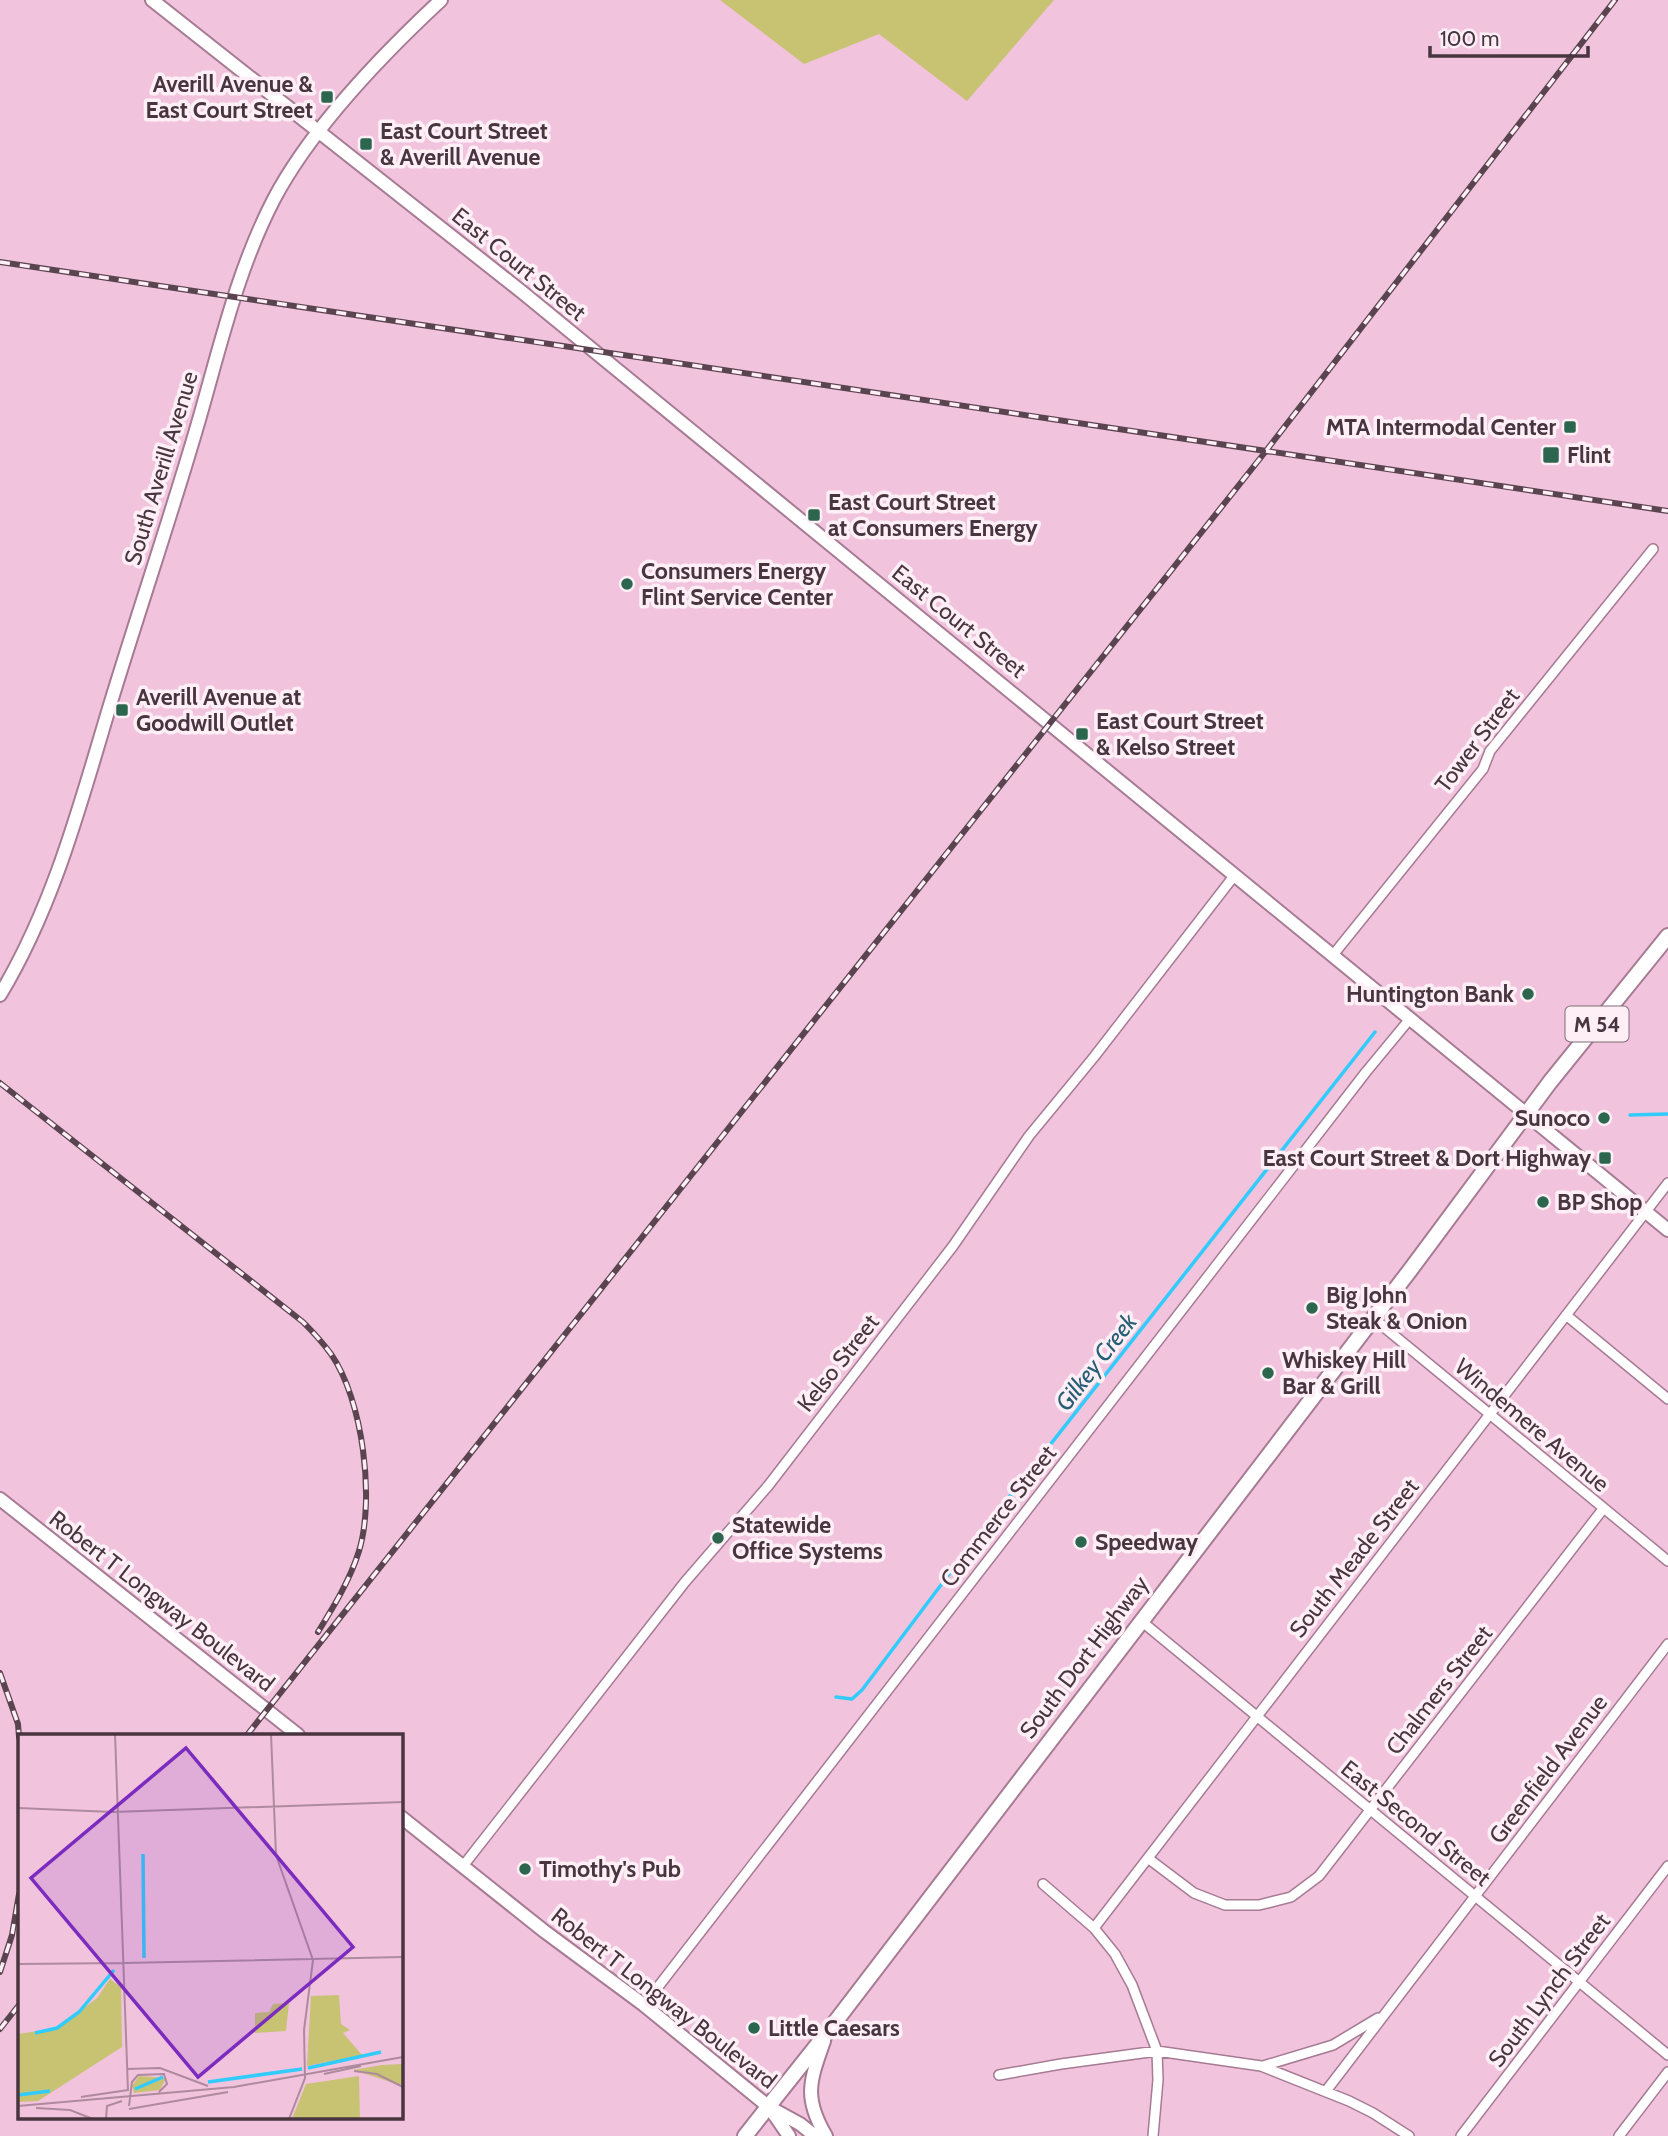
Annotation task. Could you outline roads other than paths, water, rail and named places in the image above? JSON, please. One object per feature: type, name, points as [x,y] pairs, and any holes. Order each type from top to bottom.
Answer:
[{"type":"main road","name":"South Dort Highway","points":[[769,2107],[1527,1113],[1668,936]]},
{"type":"main road","name":"M 54","points":[[746,2136],[769,2107]]},
{"type":"street","name":"East Court Street","points":[[152,0],[549,314],[1668,1230]]},
{"type":"street","name":"South Averill Avenue","points":[[0,995],[39,920],[71,837],[234,294],[273,201],[319,132],[411,28],[441,0]]},
{"type":"street","name":"Tower Street","points":[[1333,955],[1483,769],[1490,751],[1653,549]]},
{"type":"street","name":"Kelso Street","points":[[463,1866],[685,1582],[768,1486],[953,1246],[1029,1136],[1094,1057],[1234,876]]},
{"type":"street","name":"Commerce Street","points":[[644,2005],[1409,1020]]},
{"type":"street","name":"South Meade Street","points":[[1094,1928],[1668,1183]]},
{"type":"street","points":[[1566,1315],[1668,1399]]},
{"type":"street","name":"Windemere Avenue","points":[[1373,1318],[1668,1561]]},
{"type":"street","name":"Robert T Longway Boulevard","points":[[0,1499],[297,1734]]},
{"type":"street","name":"Chalmers Street","points":[[1149,1859],[1194,1893],[1225,1905],[1259,1905],[1291,1897],[1319,1876],[1603,1509]]},
{"type":"street","name":"East Second Street","points":[[1140,1620],[1668,2055]]},
{"type":"street","name":"Greenfield Avenue","points":[[1326,2091],[1668,1644]]},
{"type":"street","name":"Robert T Longway Boulevard","points":[[402,1818],[544,1931],[644,2005],[769,2107],[800,2124],[815,2136]]},
{"type":"street","name":"South Lynch Street","points":[[1461,2136],[1668,1867]]},
{"type":"street","points":[[1043,1884],[1094,1928],[1115,1954],[1132,1985],[1157,2051],[1158,2080],[1153,2136]]},
{"type":"street","name":"Greenfield Avenue","points":[[1261,2066],[1333,2045],[1382,2016]]},
{"type":"street","points":[[826,2034],[810,2088],[810,2102],[814,2116],[826,2136]]},
{"type":"street","points":[[999,2075],[1157,2051],[1261,2066],[1373,2113],[1409,2136]]},
{"type":"street","points":[[1619,2136],[1668,2072]]},
{"type":"street","name":"Robert T Longway Boulevard","points":[[769,2107],[789,2136]]},
{"type":"waterway","name":"Gilkey Creek","points":[[836,1697],[852,1699],[862,1690],[965,1553],[1375,1032]]},
{"type":"waterway","name":"Gilkey Creek","points":[[1630,1115],[1668,1114]]},
{"type":"railway","points":[[248,1734],[1262,456],[1615,0]]},
{"type":"railway","points":[[0,262],[1668,511]]},
{"type":"railway","points":[[0,1083],[303,1322],[331,1354],[342,1374],[358,1423],[366,1478],[366,1505],[364,1529],[355,1562],[341,1593],[318,1632]]},
{"type":"railway","points":[[0,1673],[18,1724],[19,1734]]},
{"type":"railway","points":[[0,1972],[12,1935],[18,1900]]},
{"type":"railway","points":[[0,2029],[18,2006]]},
{"type":"place","name":"Averill Avenue & East Court Street","points":[[327,97]]},
{"type":"place","name":"East Court Street & Averill Avenue","points":[[366,144]]},
{"type":"place","name":"MTA Intermodal Center","points":[[1570,427]]},
{"type":"place","name":"Flint","points":[[1551,455]]},
{"type":"place","name":"East Court Street at Consumers Energy","points":[[814,515]]},
{"type":"place","name":"Consumers Energy Flint Service Center","points":[[627,584]]},
{"type":"place","name":"Averill Avenue at Goodwill Outlet","points":[[122,710]]},
{"type":"place","name":"East Court Street & Kelso Street","points":[[1082,734]]},
{"type":"place","name":"Huntington Bank","points":[[1528,994]]},
{"type":"place","name":"Sunoco","points":[[1604,1118]]},
{"type":"place","name":"East Court Street & Dort Highway","points":[[1605,1158]]},
{"type":"place","name":"BP Shop","points":[[1543,1202]]},
{"type":"place","name":"Big John Steak & Onion","points":[[1312,1308]]},
{"type":"place","name":"Whiskey Hill Bar & Grill","points":[[1268,1373]]},
{"type":"place","name":"Statewide Office Systems","points":[[718,1538]]},
{"type":"place","name":"Speedway","points":[[1081,1542]]},
{"type":"place","name":"Timothy's Pub","points":[[525,1869]]},
{"type":"place","name":"Little Caesars","points":[[754,2028]]}]
